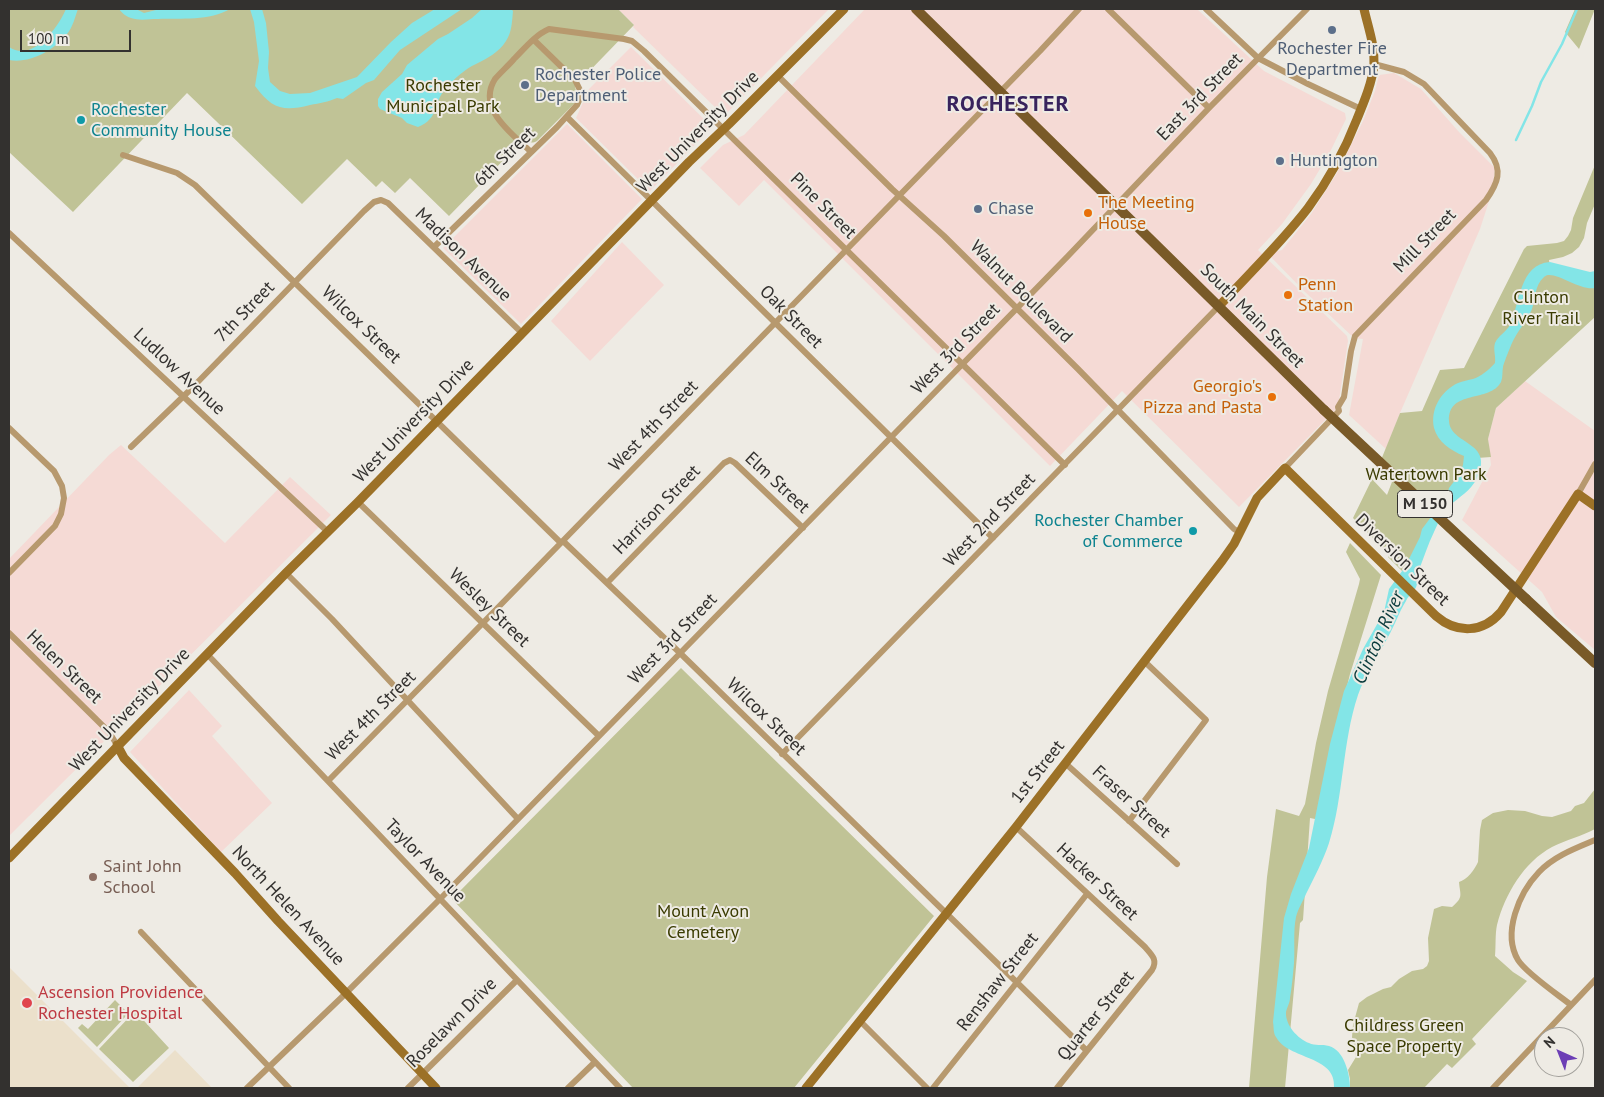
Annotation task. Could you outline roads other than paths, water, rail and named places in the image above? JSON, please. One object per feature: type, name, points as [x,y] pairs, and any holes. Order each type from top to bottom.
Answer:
[{"type":"main road","name":"South Main Street","points":[[916,9],[1324,410],[1595,663]]},
{"type":"street","name":"West University Drive","points":[[9,858],[286,573],[844,9]]},
{"type":"street","name":"West 4th Street","points":[[328,781],[1079,9]]},
{"type":"street","points":[[1108,9],[1208,108]]},
{"type":"street","points":[[1206,9],[1258,58],[1361,109]]},
{"type":"street","name":"East 3rd Street","points":[[1116,205],[1208,108],[1307,9]]},
{"type":"street","points":[[1219,306],[1281,240],[1309,206],[1336,163],[1351,134],[1369,89],[1374,64],[1373,44],[1364,9]]},
{"type":"street","name":"Pine Street","points":[[534,40],[552,28],[624,39],[632,41],[644,50],[1065,465]]},
{"type":"street","points":[[531,152],[498,119],[492,110],[490,91],[495,80],[534,40]]},
{"type":"street","name":"6th Street","points":[[434,247],[580,102],[578,85],[534,40]]},
{"type":"street","name":"Mill Street","points":[[1285,468],[1339,411],[1338,407],[1344,397],[1350,351],[1355,336],[1486,200],[1492,192],[1497,178],[1497,166],[1490,153],[1424,84],[1404,72],[1374,64]]},
{"type":"street","name":"Walnut Boulevard","points":[[778,76],[944,236],[1239,532]]},
{"type":"street","name":"Oak Street","points":[[567,117],[993,538]]},
{"type":"street","name":"Wilcox Street","points":[[123,154],[177,173],[188,180],[295,282],[443,430],[608,583],[1087,1052]]},
{"type":"street","name":"Madison Avenue","points":[[381,200],[388,203],[523,334]]},
{"type":"street","name":"7th Street","points":[[132,447],[364,211],[374,202],[381,200]]},
{"type":"street","name":"West 3rd Street","points":[[248,1088],[440,899],[1116,205]]},
{"type":"street","name":"Ludlow Avenue","points":[[9,233],[328,532]]},
{"type":"street","name":"West 2nd Street","points":[[782,754],[1219,306]]},
{"type":"street","points":[[9,428],[54,471],[62,486],[64,498],[61,514],[55,526],[9,573]]},
{"type":"street","name":"Elm Street","points":[[730,460],[803,528]]},
{"type":"street","name":"Harrison Street","points":[[608,583],[724,463],[730,460]]},
{"type":"street","points":[[1595,464],[1578,494],[1595,506]]},
{"type":"street","name":"1st Street","points":[[806,1088],[1016,827],[1227,553],[1257,498],[1285,468]]},
{"type":"street","name":"Diversion Street","points":[[1285,468],[1440,619],[1452,627],[1468,630],[1492,621],[1504,609],[1578,494]]},
{"type":"street","name":"Wesley Street","points":[[358,502],[599,736]]},
{"type":"street","points":[[286,573],[518,819]]},
{"type":"street","name":"Helen Street","points":[[9,633],[109,732],[117,745]]},
{"type":"street","name":"Taylor Avenue","points":[[208,654],[620,1088]]},
{"type":"street","points":[[1129,821],[1206,720],[1144,661]]},
{"type":"street","name":"North Helen Avenue","points":[[117,745],[124,758],[229,866],[278,921],[436,1088]]},
{"type":"street","name":"Fraser Street","points":[[1065,763],[1177,864]]},
{"type":"street","name":"Hacker Street","points":[[1016,827],[1149,951],[1155,960]]},
{"type":"street","points":[[1571,1005],[1519,962],[1513,950],[1510,936],[1512,923],[1519,904],[1529,884],[1539,872],[1564,853],[1595,840]]},
{"type":"street","name":"Renshaw Street","points":[[932,1088],[1087,894]]},
{"type":"street","points":[[141,932],[289,1088]]},
{"type":"street","name":"Quarter Street","points":[[1057,1088],[1152,970],[1155,960]]},
{"type":"street","name":"Roselawn Drive","points":[[408,1088],[517,980]]},
{"type":"street","points":[[1493,1088],[1595,980]]},
{"type":"street","points":[[860,1021],[927,1088]]},
{"type":"street","points":[[568,1088],[595,1062]]},
{"type":"water","points":[[66,9],[78,9],[71,28],[62,40],[33,58],[17,61],[9,60],[9,47],[18,51],[35,47],[51,34]]},
{"type":"water","points":[[119,9],[136,9],[144,13],[160,9],[230,9],[204,17],[141,20],[127,16]]},
{"type":"water","points":[[250,9],[262,9],[266,23],[270,82],[280,91],[290,94],[310,93],[357,77],[412,23],[435,9],[462,9],[400,50],[374,80],[366,83],[343,99],[337,98],[301,107],[285,108],[279,107],[267,100],[255,86],[259,61],[254,22]]},
{"type":"water","points":[[482,9],[511,9],[513,11],[508,38],[497,52],[468,69],[449,85],[442,94],[430,119],[418,127],[380,109],[378,99],[382,92],[402,74],[407,65],[438,39],[472,18]]},
{"type":"water","name":"Clinton River","points":[[1550,262],[1590,272],[1595,271],[1595,288],[1581,286],[1553,275],[1544,277],[1537,288],[1530,313],[1514,339],[1503,365],[1501,382],[1496,388],[1488,392],[1462,400],[1455,404],[1450,411],[1449,421],[1451,429],[1476,450],[1480,457],[1481,466],[1477,478],[1471,487],[1449,506],[1442,515],[1419,570],[1416,587],[1404,605],[1358,695],[1349,732],[1338,806],[1329,843],[1296,917],[1293,976],[1286,1017],[1293,1031],[1305,1041],[1311,1044],[1326,1045],[1339,1052],[1349,1076],[1350,1088],[1334,1088],[1333,1077],[1328,1069],[1320,1063],[1291,1050],[1282,1044],[1274,1034],[1273,1022],[1284,918],[1309,848],[1330,744],[1344,691],[1363,649],[1384,612],[1389,589],[1405,567],[1422,529],[1447,496],[1449,488],[1459,475],[1463,465],[1464,456],[1445,445],[1436,433],[1433,421],[1435,408],[1438,401],[1452,386],[1479,377],[1495,363],[1495,343],[1510,325],[1526,277],[1540,264]]},
{"type":"waterway","points":[[1516,140],[1541,82],[1562,44],[1577,9]]},
{"type":"place","name":"Rochester Fire Department","points":[[1332,30]]},
{"type":"place","name":"Rochester Police Department","points":[[525,85]]},
{"type":"place","name":"Rochester Community House","points":[[81,120]]},
{"type":"place","name":"Huntington","points":[[1280,161]]},
{"type":"place","name":"Chase","points":[[978,209]]},
{"type":"place","name":"The Meeting House","points":[[1088,213]]},
{"type":"place","name":"Penn Station","points":[[1288,295]]},
{"type":"place","name":"Georgio's Pizza and Pasta","points":[[1272,397]]},
{"type":"place","name":"Rochester Chamber of Commerce","points":[[1193,531]]},
{"type":"place","name":"Saint John School","points":[[93,877]]},
{"type":"place","name":"Ascension Providence Rochester Hospital","points":[[27,1003]]},
{"type":"district","name":"ROCHESTER","points":[[1008,105]]},
{"type":"park label","name":"Rochester Municipal Park","points":[[443,96]]},
{"type":"park label","name":"Clinton River Trail","points":[[1541,308]]},
{"type":"park label","name":"Watertown Park","points":[[1426,475]]},
{"type":"park label","name":"Mount Avon Cemetery","points":[[703,922]]},
{"type":"park label","name":"Childress Green Space Property","points":[[1404,1036]]}]
